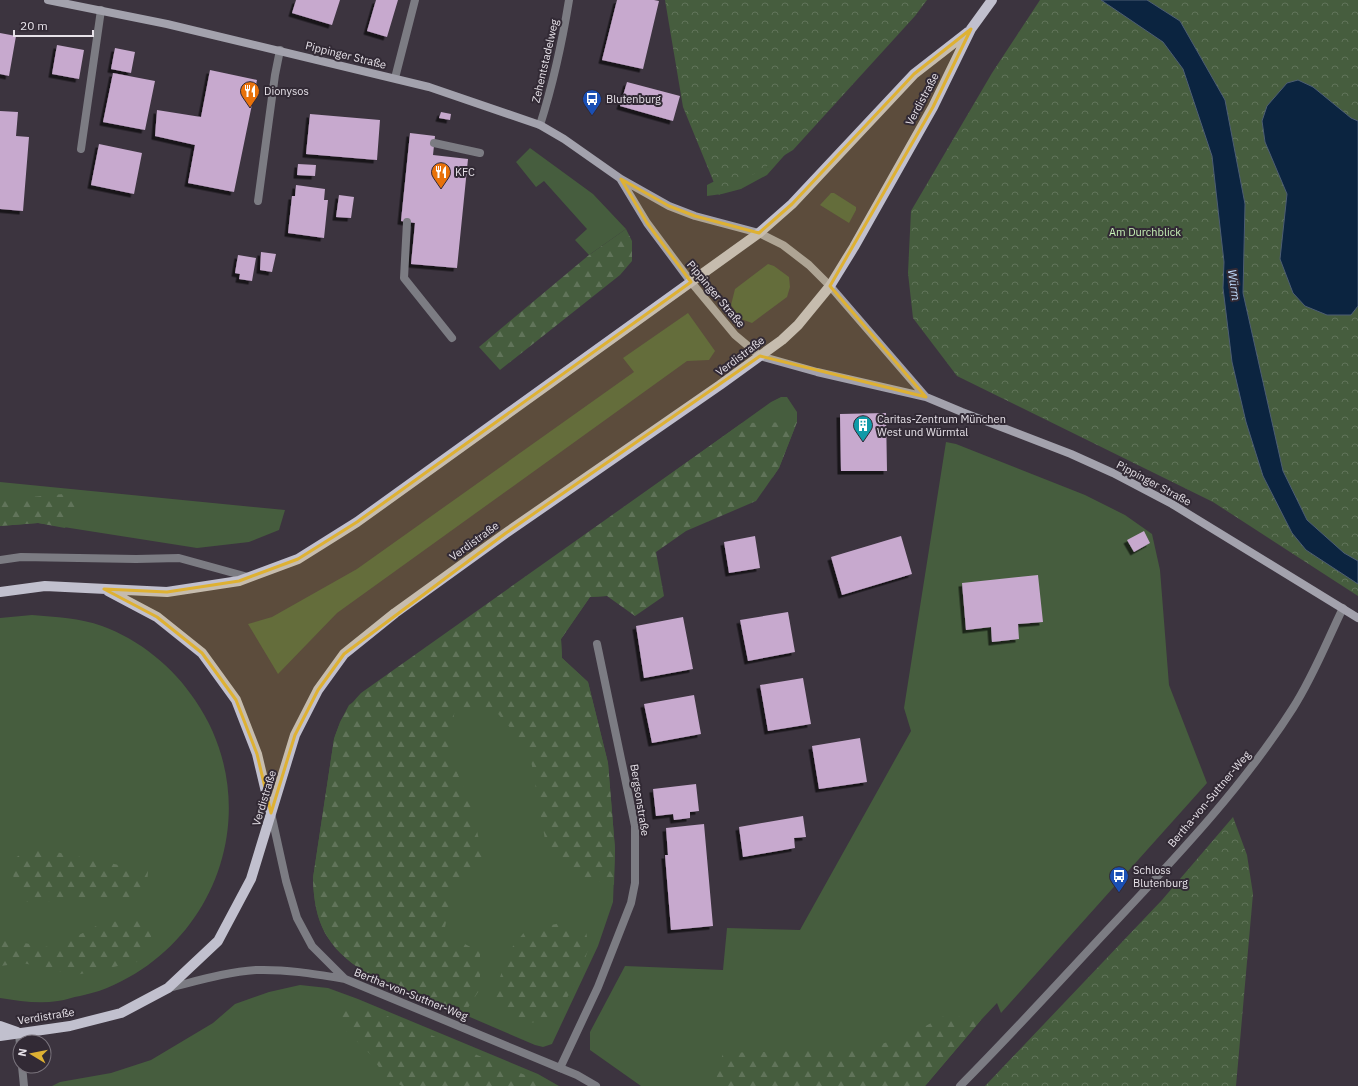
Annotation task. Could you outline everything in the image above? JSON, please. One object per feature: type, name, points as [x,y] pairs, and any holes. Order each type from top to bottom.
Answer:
[{"type":"main road","name":"Pippinger Straße","points":[[48,0],[167,24],[395,78],[429,87],[540,125],[564,139],[621,179],[669,206],[695,216],[759,233],[782,245],[808,265],[830,286],[926,397]]},
{"type":"main road","name":"Verdistraße","points":[[0,1036],[70,1026],[121,1013],[168,988],[218,941],[251,879],[295,735],[318,690],[344,654],[395,613],[506,533],[720,386],[782,340],[798,325],[830,286],[933,107],[971,29],[992,0]]},
{"type":"main road","name":"Verdistraße","points":[[0,592],[45,586],[167,592],[239,581],[298,559],[357,522],[759,233],[792,204],[914,74],[971,29]]},
{"type":"main road","name":"Pippinger Straße","points":[[621,179],[647,224],[691,282],[736,335],[760,356],[817,372],[926,397],[1071,454],[1192,515],[1358,618]]},
{"type":"main road","points":[[104,589],[157,617],[202,653],[236,700],[257,754],[271,813]]},
{"type":"main road","points":[[0,1026],[19,1033]]},
{"type":"street","points":[[395,78],[415,0]]},
{"type":"street","name":"Zehentstadelweg","points":[[540,125],[549,97],[562,43],[569,0]]},
{"type":"street","points":[[81,149],[101,10]]},
{"type":"street","points":[[258,201],[275,75],[280,50]]},
{"type":"street","points":[[434,143],[480,153]]},
{"type":"street","points":[[407,222],[404,278],[452,338]]},
{"type":"street","points":[[0,560],[22,556],[106,559],[179,558],[248,577]]},
{"type":"street","name":"Bertha-von-Suttner-Weg","points":[[960,1086],[1148,888],[1228,796],[1265,749],[1294,706],[1343,608]]},
{"type":"street","name":"Bergsonstraße","points":[[560,1068],[598,987],[632,903],[635,883],[635,826],[597,644]]},
{"type":"street","name":"Bertha-von-Suttner-Weg","points":[[271,813],[286,881],[297,918],[312,946],[345,979],[577,1075],[596,1086]]},
{"type":"street","points":[[168,988],[217,975],[256,970],[293,971],[345,979]]},
{"type":"street","points":[[23,1074],[24,1086]]},
{"type":"highlighted area","points":[[971,29],[933,107],[830,286],[926,397],[760,356],[506,533],[344,654],[318,690],[295,735],[271,813],[257,754],[236,700],[202,653],[157,617],[104,589],[167,592],[239,581],[298,559],[357,522],[691,282],[647,223],[621,179],[669,206],[695,216],[759,233],[792,204],[914,74]]},
{"type":"green space","points":[[665,0],[927,0],[915,16],[793,150],[719,195],[683,107]]},
{"type":"green space","name":"Am Durchblick","points":[[1040,0],[1358,0],[1358,596],[1213,502],[957,376],[913,318],[908,273],[911,211],[992,73]]},
{"type":"green space","points":[[530,148],[593,194],[626,229],[589,255],[575,240],[587,229],[544,181],[536,187],[516,162]]},
{"type":"green space","points":[[790,149],[767,175],[741,189],[707,196],[707,185],[750,163]]},
{"type":"green space","points":[[831,193],[834,193],[856,207],[856,210],[849,223],[820,205]]},
{"type":"green space","points":[[626,229],[632,241],[632,261],[620,275],[500,370],[479,347],[589,255]]},
{"type":"green space","points":[[768,264],[774,266],[789,277],[790,287],[787,297],[752,323],[741,319],[731,305],[735,289]]},
{"type":"green space","points":[[688,313],[715,351],[709,360],[687,361],[337,613],[278,674],[248,624],[272,617],[357,569],[634,372],[623,358]]},
{"type":"green space","points":[[781,397],[787,397],[797,412],[797,422],[779,468],[773,477],[764,483],[665,508],[607,596],[590,597],[561,639],[562,658],[588,682],[608,763],[615,849],[613,902],[598,946],[552,1044],[543,1047],[535,1045],[365,972],[352,963],[332,944],[325,933],[316,908],[313,878],[334,739],[340,722],[349,705],[771,402]]},
{"type":"green space","points":[[797,422],[779,468],[756,501],[686,531],[656,552],[664,596],[635,616],[607,596],[590,597],[561,639],[562,658],[588,682],[608,763],[615,849],[614,885],[575,875],[546,845],[529,749],[492,707],[455,709],[448,751],[471,805],[483,857],[452,889],[444,933],[480,952],[480,989],[464,1014],[365,972],[341,954],[325,933],[320,921],[316,908],[313,878],[334,739],[344,714],[351,704],[361,693],[742,423]]},
{"type":"green space","points":[[946,442],[956,444],[1085,495],[1125,515],[1152,534],[1160,570],[1169,685],[1207,783],[1001,1013],[997,1003],[925,1086],[641,1086],[590,1050],[590,1032],[625,966],[723,970],[727,928],[800,930],[911,731],[904,708]]},
{"type":"green space","points":[[0,482],[285,510],[279,530],[249,542],[197,548],[38,523],[0,526]]},
{"type":"green space","points":[[63,494],[80,503],[65,528],[38,523],[0,526],[0,500]]},
{"type":"green space","points":[[32,615],[59,617],[94,623],[102,626],[142,647],[166,666],[177,676],[195,700],[216,741],[227,784],[228,827],[219,868],[201,907],[175,942],[141,970],[99,991],[61,1001],[51,1002],[22,1001],[0,998],[0,618]]},
{"type":"green space","points":[[1233,817],[1247,855],[1253,894],[1236,1086],[985,1086],[1162,900]]},
{"type":"green space","points":[[32,847],[148,871],[147,887],[140,898],[27,902],[14,884],[12,860]]},
{"type":"green space","points":[[143,918],[152,935],[137,962],[76,975],[23,963],[0,966],[0,939],[54,948],[102,923]]},
{"type":"green space","points":[[561,923],[586,932],[589,947],[579,976],[555,1020],[528,1023],[504,1014],[494,997],[506,955],[526,930]]},
{"type":"green space","points":[[300,985],[328,988],[358,999],[538,1074],[559,1086],[52,1086],[60,1082],[111,1073],[151,1060],[213,1023],[235,1004],[269,992]]},
{"type":"green space","points":[[364,1006],[552,1086],[402,1086],[384,1075],[371,1055],[335,1020],[338,1012]]},
{"type":"green space","points":[[946,1015],[981,1020],[925,1086],[714,1086],[723,1053],[864,1049],[905,1037]]},
{"type":"water","name":"Würm","points":[[1101,0],[1147,0],[1180,21],[1225,100],[1245,204],[1243,293],[1283,471],[1307,520],[1344,553],[1358,561],[1358,584],[1306,550],[1292,533],[1263,476],[1246,422],[1232,362],[1223,288],[1224,262],[1212,156],[1183,69],[1163,42]]},
{"type":"water","points":[[1298,80],[1313,87],[1351,118],[1358,121],[1358,306],[1351,315],[1327,315],[1305,306],[1293,293],[1280,259],[1287,194],[1265,142],[1262,121],[1267,106],[1287,83]]},
{"type":"building","points":[[296,0],[340,0],[332,25],[292,13]]},
{"type":"building","points":[[376,0],[398,0],[387,37],[367,31]]},
{"type":"building","points":[[617,0],[659,1],[643,69],[602,60]]},
{"type":"building","points":[[0,33],[16,36],[9,76],[0,74]]},
{"type":"building","points":[[57,45],[84,50],[79,79],[52,74]]},
{"type":"building","points":[[115,48],[135,52],[131,73],[111,69]]},
{"type":"building","points":[[210,70],[257,80],[234,192],[188,183],[195,145],[155,136],[157,110],[201,117]]},
{"type":"building","points":[[113,73],[155,81],[145,130],[103,122]]},
{"type":"building","points":[[627,82],[680,96],[673,121],[620,106]]},
{"type":"building","points":[[0,111],[18,112],[16,136],[29,137],[23,211],[0,209]]},
{"type":"building","points":[[441,112],[451,114],[450,120],[439,118]]},
{"type":"building","points":[[310,114],[380,120],[377,160],[306,154]]},
{"type":"building","name":"KFC","points":[[410,133],[435,136],[433,155],[468,159],[457,268],[411,264],[415,223],[401,221]]},
{"type":"building","points":[[99,144],[142,153],[134,194],[91,185]]},
{"type":"building","points":[[298,164],[316,165],[315,176],[297,175]]},
{"type":"building","points":[[296,185],[325,189],[324,200],[328,200],[324,238],[288,233],[292,196],[295,196]]},
{"type":"building","points":[[339,195],[354,197],[351,218],[336,217]]},
{"type":"building","points":[[261,252],[276,254],[272,272],[260,270]]},
{"type":"building","points":[[238,255],[256,258],[252,281],[239,279],[240,274],[235,273]]},
{"type":"building","name":"Caritas-Zentrum München West und Würmtal","points":[[886,413],[887,471],[841,471],[840,414]]},
{"type":"building","points":[[1144,531],[1150,543],[1134,552],[1127,540]]},
{"type":"building","points":[[755,536],[760,568],[729,573],[724,542]]},
{"type":"building","points":[[901,536],[912,574],[842,595],[831,557]]},
{"type":"building","points":[[1038,575],[1043,622],[1018,624],[1019,639],[992,642],[991,627],[966,630],[962,583]]},
{"type":"building","points":[[788,612],[795,652],[748,661],[740,620]]},
{"type":"building","points":[[683,617],[693,669],[644,678],[636,626]]},
{"type":"building","points":[[803,678],[811,724],[768,731],[760,685]]},
{"type":"building","points":[[694,695],[701,734],[652,743],[644,704]]},
{"type":"building","points":[[860,738],[867,782],[819,789],[812,746]]},
{"type":"building","points":[[696,784],[699,811],[690,812],[690,818],[674,820],[673,814],[656,816],[653,789]]},
{"type":"building","points":[[803,816],[806,837],[794,838],[795,848],[743,857],[739,827]]},
{"type":"building","points":[[704,824],[713,926],[671,930],[665,855],[668,855],[666,828]]},
{"type":"place","name":"Dionysos","points":[[250,108]]},
{"type":"place","name":"Blutenburg","points":[[592,116]]},
{"type":"place","name":"KFC","points":[[441,189]]},
{"type":"place","name":"Caritas-Zentrum München West und Würmtal","points":[[863,442]]},
{"type":"place","name":"Schloss Blutenburg","points":[[1119,893]]}]
